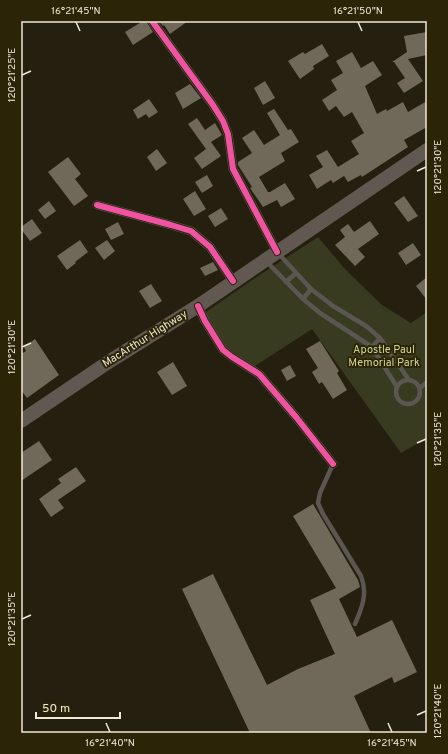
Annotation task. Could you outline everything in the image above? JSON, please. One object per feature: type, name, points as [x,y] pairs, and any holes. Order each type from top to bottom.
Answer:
[{"type":"highway","name":"MacArthur Highway","points":[[21,421],[110,360],[198,306],[427,150]]},
{"type":"street","points":[[152,21],[223,121],[228,134],[233,168],[277,252]]},
{"type":"street","points":[[98,205],[191,232],[210,247],[233,281]]},
{"type":"street","points":[[198,306],[205,321],[223,350],[259,374],[296,417],[333,464]]},
{"type":"lane","points":[[277,252],[311,290],[333,306],[366,326],[380,338],[409,380]]},
{"type":"lane","points":[[264,260],[302,299],[320,313],[372,347],[397,387],[397,396],[403,403],[408,405],[417,401],[421,393],[420,388],[413,381],[404,380],[397,387]]},
{"type":"lane","points":[[286,282],[296,273]]},
{"type":"lane","points":[[302,299],[311,290]]},
{"type":"lane","points":[[372,347],[380,338]]},
{"type":"lane","points":[[420,388],[427,382]]},
{"type":"lane","points":[[333,464],[320,493],[318,503],[364,583],[364,599],[355,624]]},
{"type":"green space","name":"Apostle Paul Memorial Park","points":[[318,237],[345,269],[382,305],[411,323],[427,312],[427,438],[401,453],[312,329],[255,366],[227,349],[203,314]]},
{"type":"building","points":[[143,21],[146,21],[153,32],[133,45],[125,32]]},
{"type":"building","points":[[159,21],[188,21],[170,34],[164,25],[163,26]]},
{"type":"building","points":[[427,32],[427,55],[408,59],[423,81],[404,93],[397,83],[405,78],[394,62],[392,62],[407,52],[404,36]]},
{"type":"building","points":[[322,44],[329,56],[313,66],[314,69],[300,79],[288,61],[303,52],[305,54]]},
{"type":"building","points":[[352,52],[361,68],[373,61],[382,75],[365,86],[377,114],[386,109],[387,111],[403,102],[408,112],[427,101],[427,127],[404,140],[408,147],[362,177],[361,175],[348,182],[344,176],[333,183],[331,180],[317,189],[309,175],[323,167],[316,156],[327,150],[338,167],[359,154],[351,141],[364,133],[352,112],[344,117],[336,106],[329,111],[322,100],[337,90],[331,80],[343,73],[336,61]]},
{"type":"building","points":[[265,81],[275,98],[263,105],[254,88]]},
{"type":"building","points":[[190,84],[201,98],[183,109],[175,93]]},
{"type":"building","points":[[149,99],[158,112],[149,118],[146,114],[138,119],[133,110]]},
{"type":"building","points":[[274,109],[288,130],[291,129],[299,142],[281,153],[285,161],[259,177],[268,192],[285,183],[295,199],[281,207],[277,200],[263,207],[250,188],[252,187],[238,165],[238,162],[252,153],[242,138],[254,130],[264,145],[280,135],[267,113]]},
{"type":"building","points":[[197,118],[205,130],[215,123],[222,135],[211,142],[221,156],[202,169],[194,158],[206,149],[188,124]]},
{"type":"building","points":[[157,149],[167,163],[156,171],[147,157]]},
{"type":"building","points":[[68,157],[81,174],[75,179],[88,196],[74,206],[48,172]]},
{"type":"building","points":[[207,175],[213,186],[202,193],[195,182]]},
{"type":"building","points":[[195,191],[206,209],[194,216],[183,199]]},
{"type":"building","points":[[404,196],[418,216],[408,222],[394,203]]},
{"type":"building","points":[[49,201],[56,211],[45,219],[38,210]]},
{"type":"building","points":[[221,208],[228,219],[215,227],[208,216]]},
{"type":"building","points":[[32,219],[42,233],[30,241],[21,227]]},
{"type":"building","points":[[370,221],[379,234],[358,249],[365,257],[355,266],[335,245],[345,237],[340,230],[348,224],[354,232]]},
{"type":"building","points":[[118,222],[124,234],[111,240],[105,229]]},
{"type":"building","points":[[80,240],[88,252],[67,270],[57,256]]},
{"type":"building","points":[[107,240],[115,251],[104,260],[95,248]]},
{"type":"building","points":[[413,243],[421,255],[406,265],[398,253]]},
{"type":"building","points":[[213,262],[218,270],[205,276],[200,268]]},
{"type":"building","points":[[427,277],[427,300],[416,286]]},
{"type":"building","points":[[151,284],[162,301],[150,308],[139,291]]},
{"type":"building","points":[[35,339],[59,375],[27,398],[21,390],[21,354],[26,351],[24,347]]},
{"type":"building","points":[[320,341],[339,371],[337,373],[347,390],[333,399],[322,382],[319,384],[312,372],[318,368],[306,349]]},
{"type":"building","points":[[173,362],[187,386],[172,395],[157,372]]},
{"type":"building","points":[[290,365],[296,376],[287,381],[281,370]]},
{"type":"building","points":[[39,441],[52,460],[21,481],[21,453]]},
{"type":"building","points":[[76,467],[86,481],[58,500],[64,508],[51,517],[39,499],[61,483],[58,479]]},
{"type":"building","points":[[313,504],[358,580],[360,587],[339,599],[357,637],[392,620],[417,672],[394,683],[392,677],[354,696],[371,733],[250,733],[182,589],[213,574],[267,685],[298,669],[335,654],[310,600],[336,588],[293,516]]},
{"type":"cycle path","points":[[152,21],[223,121],[228,134],[233,169],[277,252]]},
{"type":"cycle path","points":[[97,205],[191,231],[210,247],[233,281]]},
{"type":"cycle path","points":[[198,306],[205,321],[223,350],[259,374],[296,417],[333,464]]}]
